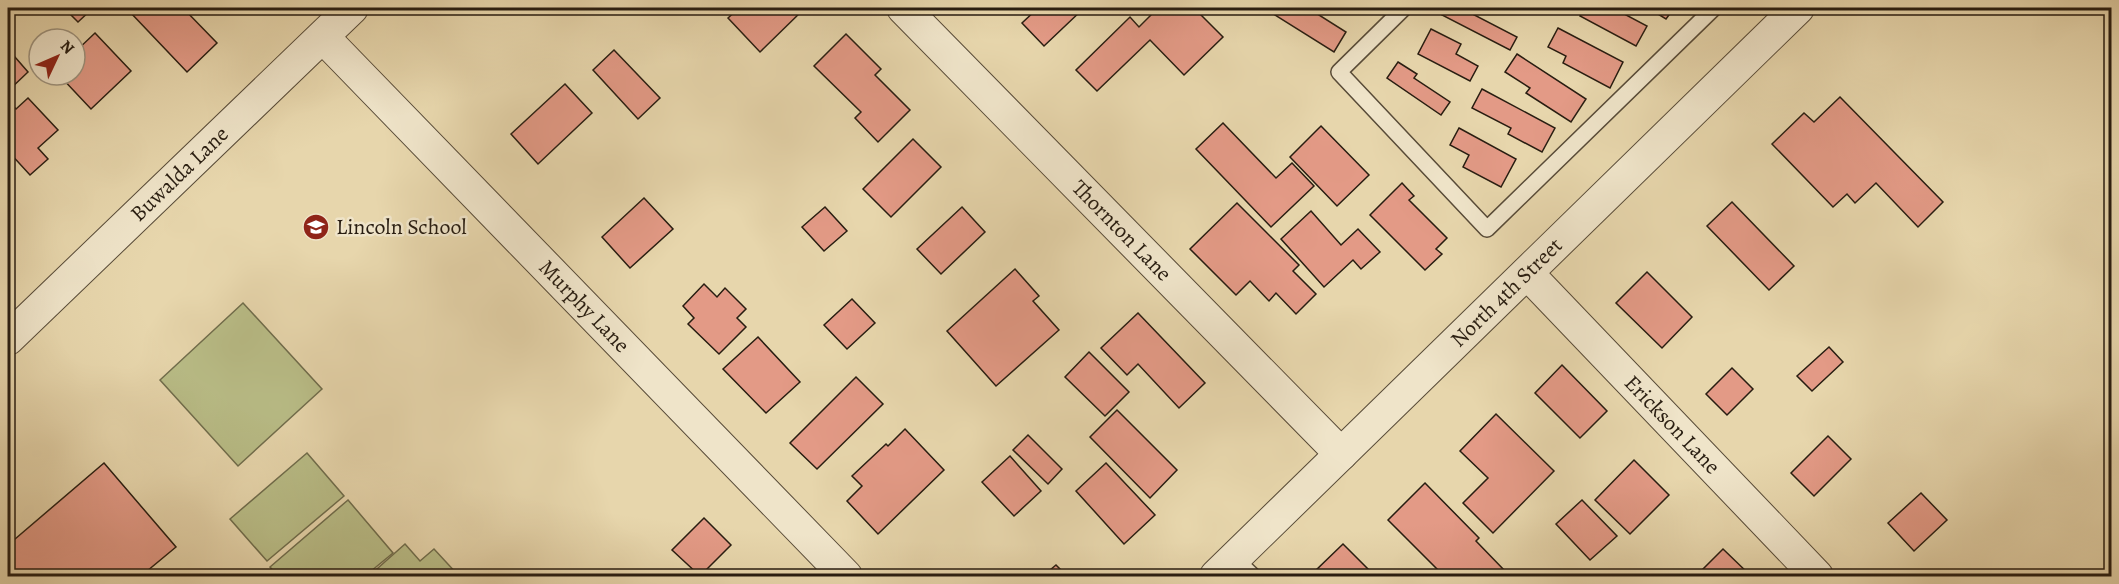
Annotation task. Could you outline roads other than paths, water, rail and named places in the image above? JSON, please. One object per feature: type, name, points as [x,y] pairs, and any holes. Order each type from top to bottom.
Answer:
[{"type":"street","name":"Buwalda Lane","points":[[8,339],[352,8]]},
{"type":"street","name":"Thornton Lane","points":[[903,8],[1341,454]]},
{"type":"street","name":"North 4th Street","points":[[1234,570],[1341,454],[1798,8]]},
{"type":"street","name":"Murphy Lane","points":[[322,37],[846,576]]},
{"type":"street","name":"Erickson Lane","points":[[1527,273],[1817,576]]},
{"type":"lane","points":[[1404,8],[1339,72],[1487,229],[1714,8]]},
{"type":"place","name":"Lincoln School","points":[[316,227]]}]
